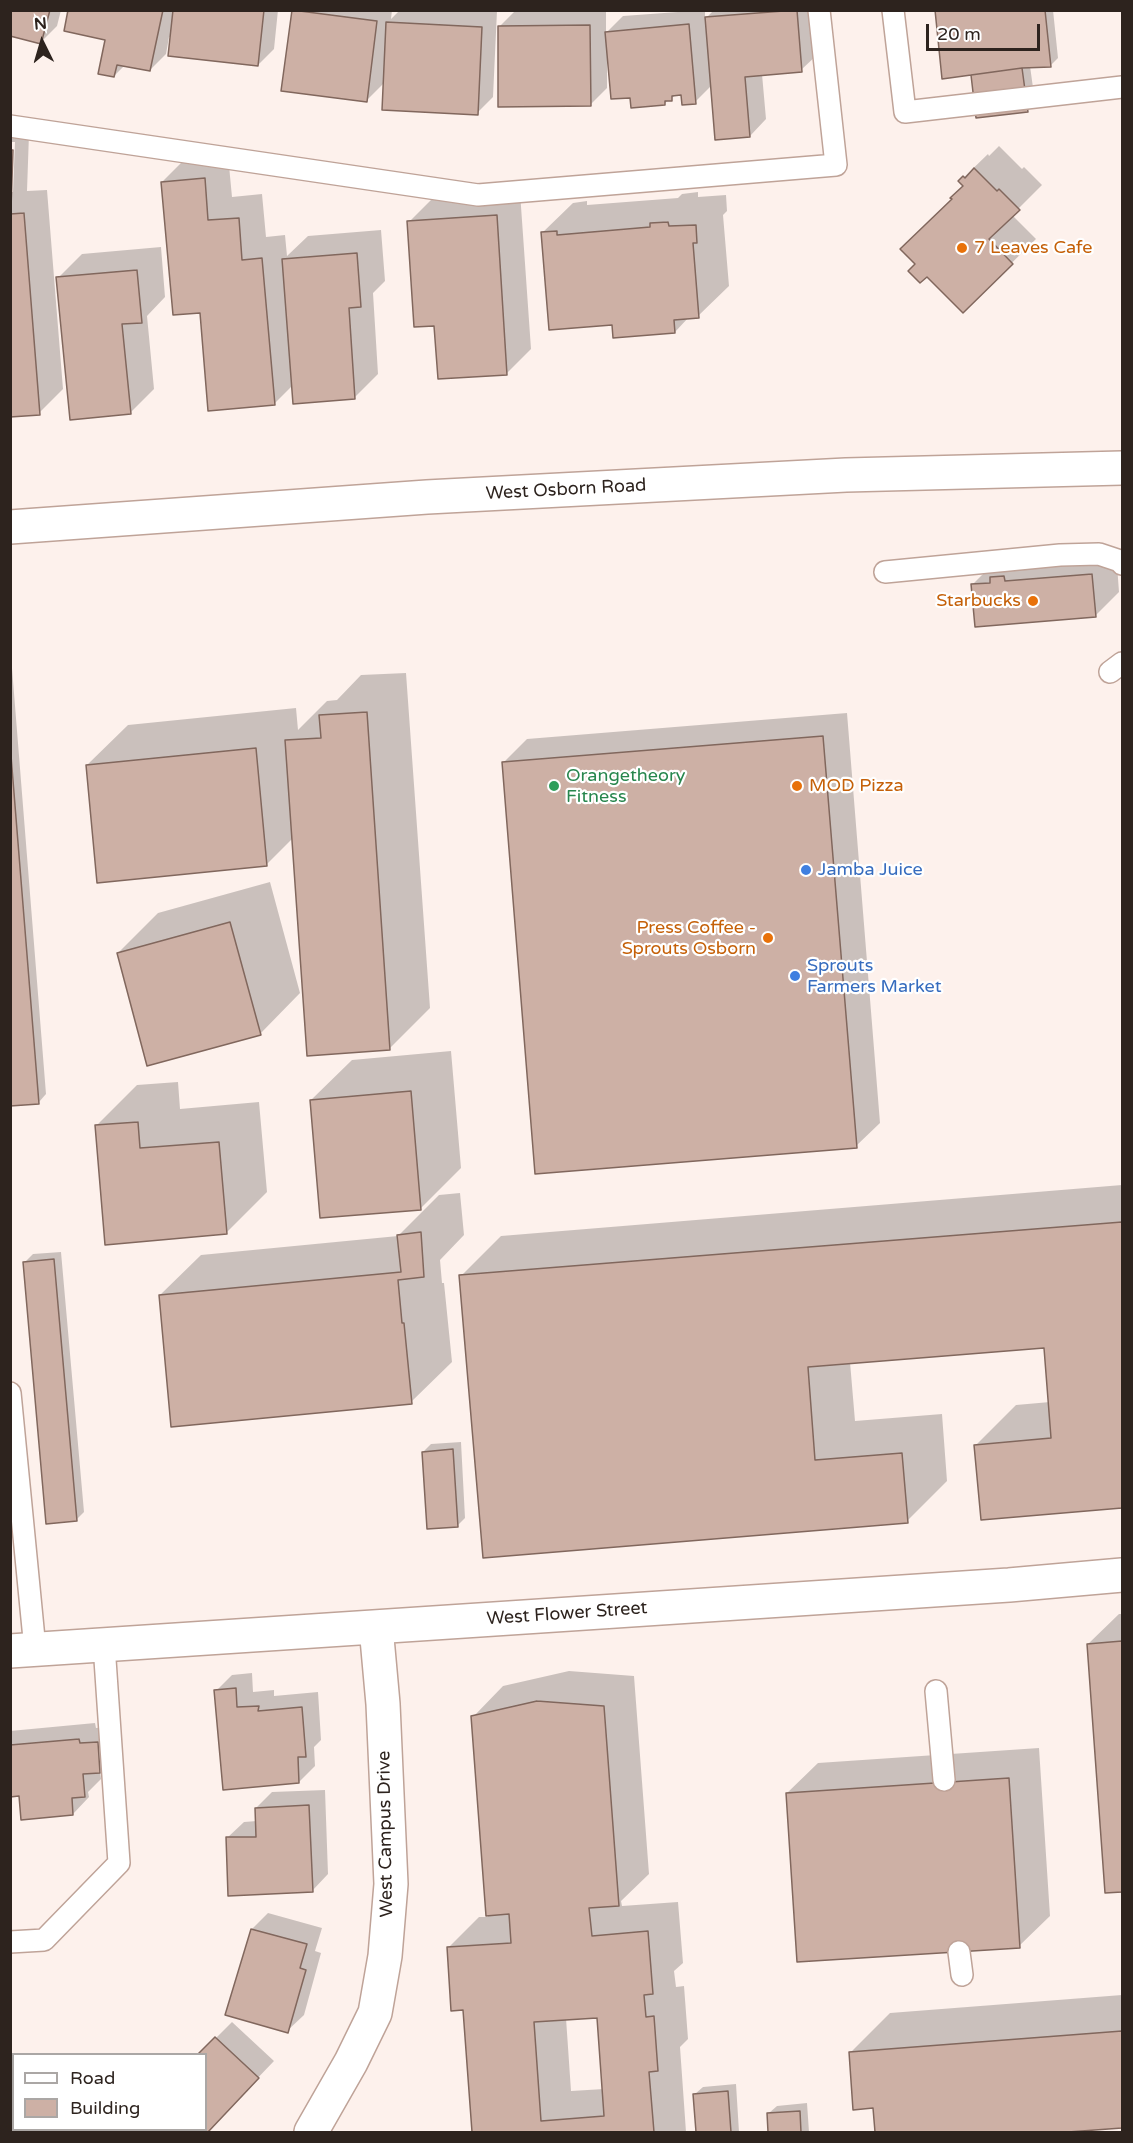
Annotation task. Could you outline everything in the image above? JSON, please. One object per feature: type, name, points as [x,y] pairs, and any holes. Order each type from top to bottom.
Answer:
[{"type":"street","name":"West Osborn Road","points":[[10,526],[427,497],[823,476],[938,471],[1122,468]]},
{"type":"street","name":"West Flower Street","points":[[23,1650],[1122,1575]]},
{"type":"street","name":"West Campus Drive","points":[[311,2133],[351,2062],[375,2013],[385,1956],[391,1884],[383,1704],[376,1627]]},
{"type":"lane","points":[[10,126],[478,195],[836,165],[819,10]]},
{"type":"lane","points":[[893,10],[905,112],[1122,87]]},
{"type":"lane","points":[[885,572],[1060,555],[1099,554],[1120,561],[1122,564]]},
{"type":"lane","points":[[10,1393],[23,1650]]},
{"type":"lane","points":[[10,1942],[44,1940],[119,1863],[104,1645]]},
{"type":"lane","points":[[936,1691],[944,1780]]},
{"type":"lane","points":[[959,1952],[962,1975]]},
{"type":"building","points":[[10,10],[50,10],[41,44],[10,36]]},
{"type":"building","points":[[68,10],[163,10],[150,71],[117,65],[114,77],[98,74],[105,40],[64,31]]},
{"type":"building","points":[[173,10],[264,10],[258,66],[168,56]]},
{"type":"building","points":[[292,10],[377,21],[367,102],[281,91]]},
{"type":"building","points":[[797,10],[802,72],[745,77],[750,137],[715,140],[705,17]]},
{"type":"building","points":[[935,10],[1045,10],[1051,67],[1022,68],[942,79]]},
{"type":"building","points":[[386,22],[482,27],[478,115],[382,110]]},
{"type":"building","points":[[689,24],[696,104],[682,105],[681,95],[672,96],[672,101],[665,101],[665,105],[631,108],[630,98],[611,99],[605,32]]},
{"type":"building","points":[[590,25],[591,106],[498,107],[498,26]]},
{"type":"building","points":[[1022,68],[1028,112],[976,118],[971,75]]},
{"type":"building","points":[[10,150],[13,150],[11,209],[10,209]]},
{"type":"building","points":[[974,168],[1020,210],[989,239],[1013,264],[963,313],[927,277],[920,283],[908,271],[915,264],[900,249],[952,199],[950,198],[963,186],[958,181],[963,176],[965,178]]},
{"type":"building","points":[[205,178],[208,220],[239,218],[242,260],[262,258],[275,405],[208,411],[200,313],[173,315],[161,182]]},
{"type":"building","points":[[24,213],[40,415],[10,417],[10,214]]},
{"type":"building","points":[[497,215],[507,375],[438,379],[434,326],[414,327],[407,221]]},
{"type":"building","points":[[668,222],[669,226],[696,225],[697,243],[693,243],[699,318],[674,320],[675,333],[613,338],[612,325],[549,330],[541,232],[557,231],[557,235],[650,227],[650,223]]},
{"type":"building","points":[[357,253],[361,307],[349,308],[355,399],[293,404],[282,259]]},
{"type":"building","points":[[137,270],[142,323],[122,324],[131,414],[70,420],[56,277]]},
{"type":"building","name":"Starbucks","points":[[1092,574],[1096,617],[975,627],[971,584],[990,583],[990,577],[1004,576],[1005,581]]},
{"type":"building","points":[[367,712],[390,1050],[307,1056],[285,740],[321,738],[319,715]]},
{"type":"building","points":[[823,736],[857,1148],[535,1174],[502,762]]},
{"type":"building","points":[[10,743],[39,1104],[10,1106]]},
{"type":"building","points":[[256,748],[267,866],[97,883],[86,765]]},
{"type":"building","points":[[230,922],[261,1035],[147,1066],[117,953]]},
{"type":"building","points":[[411,1091],[421,1210],[320,1218],[310,1100]]},
{"type":"building","points":[[138,1122],[140,1148],[219,1142],[227,1234],[105,1245],[95,1125]]},
{"type":"building","points":[[1122,1222],[1122,1508],[981,1520],[974,1445],[1051,1438],[1044,1348],[808,1367],[815,1460],[902,1453],[908,1523],[483,1558],[459,1275]]},
{"type":"building","points":[[421,1232],[424,1277],[398,1280],[412,1404],[171,1427],[159,1295],[401,1272],[397,1235]]},
{"type":"building","points":[[54,1259],[77,1521],[46,1524],[23,1262]]},
{"type":"building","points":[[453,1449],[458,1527],[427,1529],[422,1452]]},
{"type":"building","points":[[1122,1641],[1122,1892],[1105,1893],[1087,1644]]},
{"type":"building","points":[[236,1688],[237,1707],[259,1706],[258,1711],[302,1707],[306,1757],[298,1757],[299,1783],[223,1790],[214,1690]]},
{"type":"building","points":[[537,1701],[604,1706],[619,1906],[589,1908],[592,1936],[648,1931],[653,1994],[644,1995],[646,2017],[654,2016],[658,2071],[649,2072],[654,2132],[472,2132],[463,2010],[451,2011],[447,1947],[511,1943],[509,1914],[486,1916],[471,1716]],"holes":[[[597,2018],[604,2116],[541,2121],[534,2022]]]},
{"type":"building","points":[[79,1739],[80,1743],[98,1742],[100,1773],[83,1774],[85,1797],[72,1798],[73,1815],[21,1820],[19,1796],[10,1797],[10,1745]]},
{"type":"building","points":[[1009,1778],[1020,1948],[797,1962],[786,1793]]},
{"type":"building","points":[[309,1805],[313,1892],[228,1896],[226,1837],[256,1837],[255,1808]]},
{"type":"building","points":[[251,1929],[307,1944],[300,1968],[306,1970],[288,2033],[225,2015]]},
{"type":"building","points":[[1122,2031],[1122,2128],[1068,2132],[875,2132],[873,2108],[853,2110],[849,2052]]},
{"type":"building","points":[[215,2037],[259,2078],[208,2132],[134,2131],[207,2131],[207,2053],[199,2053]]},
{"type":"building","points":[[728,2091],[731,2132],[696,2132],[693,2094]]},
{"type":"building","points":[[800,2111],[801,2132],[768,2132],[767,2113]]},
{"type":"building","points":[[19,2131],[122,2132],[19,2132]]},
{"type":"place","name":"7 Leaves Cafe","points":[[962,248]]},
{"type":"place","name":"Starbucks","points":[[1033,601]]},
{"type":"place","name":"Orangetheory Fitness","points":[[554,786]]},
{"type":"place","name":"MOD Pizza","points":[[797,786]]},
{"type":"place","name":"Jamba Juice","points":[[806,870]]},
{"type":"place","name":"Press Coffee - Sprouts Osborn","points":[[768,938]]},
{"type":"place","name":"Sprouts Farmers Market","points":[[795,976]]}]
